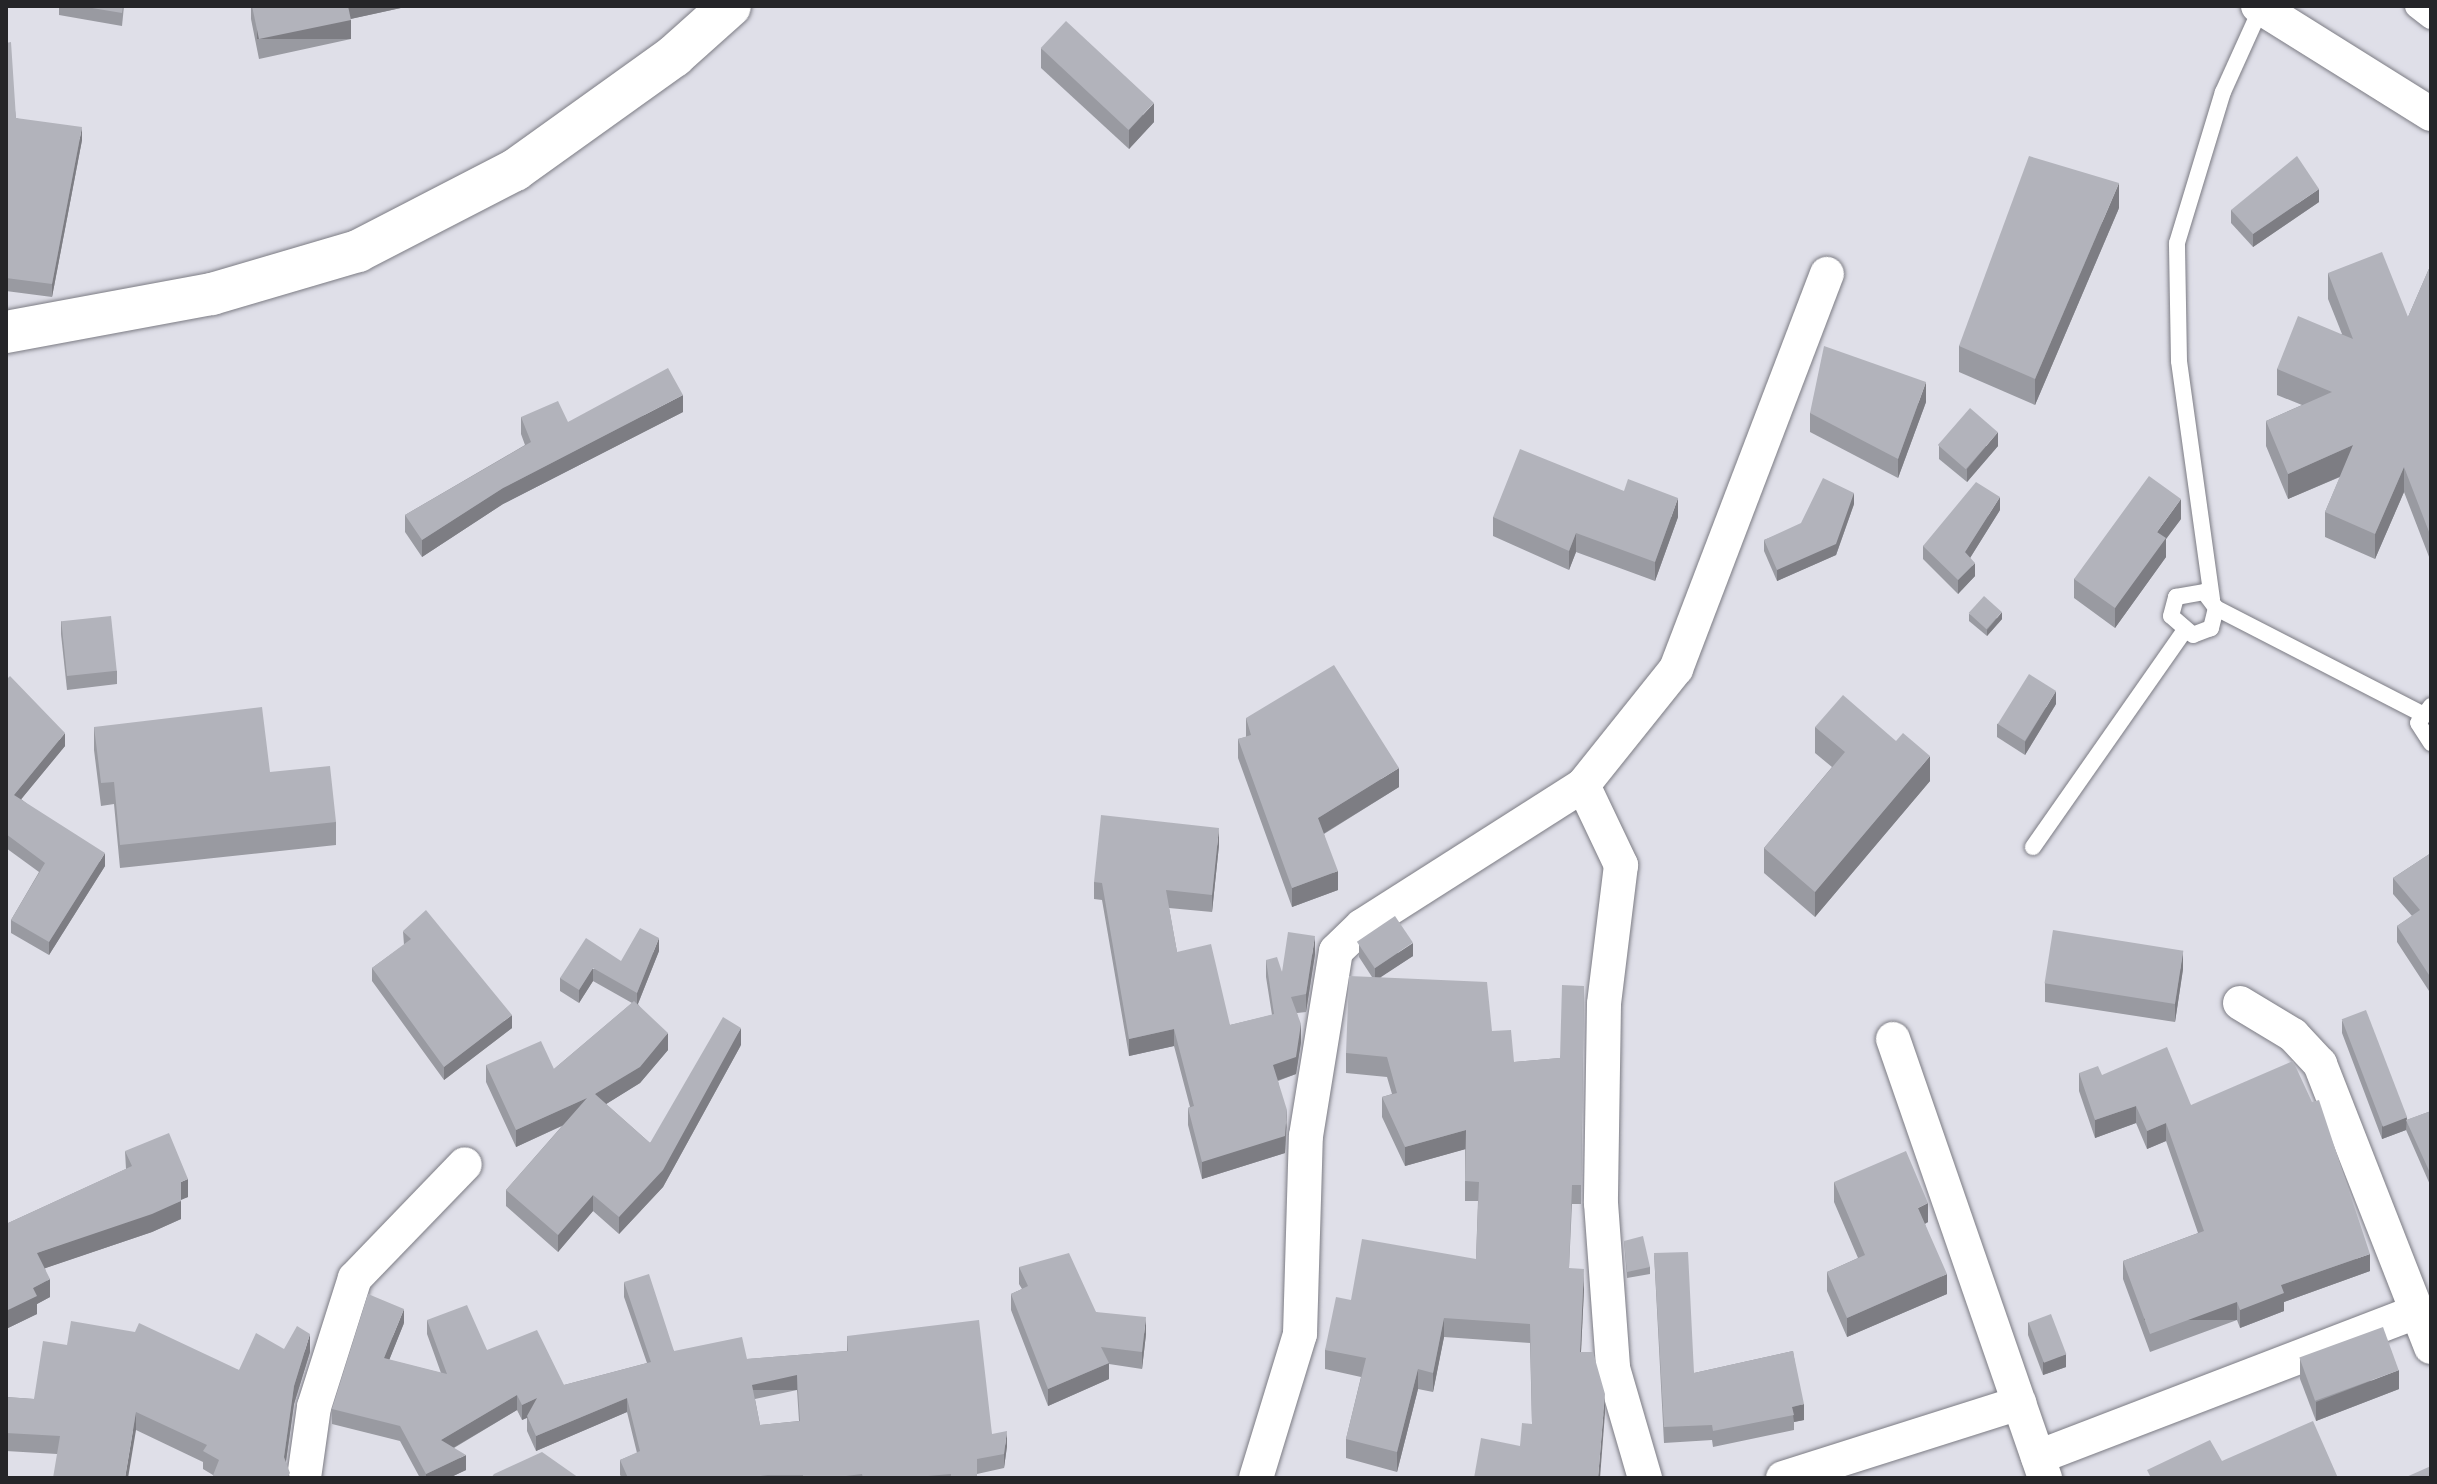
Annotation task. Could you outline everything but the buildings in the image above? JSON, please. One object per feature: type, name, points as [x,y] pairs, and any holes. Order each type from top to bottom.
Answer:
[{"type":"street","points":[[6,332],[212,294],[358,251],[515,170],[674,56],[730,6]]},
{"type":"street","points":[[2417,6],[2431,17]]},
{"type":"street","points":[[2259,8],[2431,114]]},
{"type":"street","points":[[1256,1478],[1300,1334],[1306,1136],[1336,951],[1362,926],[1583,785],[1676,669],[1827,274]]},
{"type":"street","points":[[1583,785],[1621,865],[1604,1004],[1601,1203],[1613,1368],[1645,1478]]},
{"type":"street","points":[[2240,1003],[2293,1035],[2320,1064],[2431,1347]]},
{"type":"street","points":[[1893,1039],[2041,1467],[2418,1311]]},
{"type":"street","points":[[304,1478],[314,1407],[355,1278],[465,1164]]},
{"type":"street","points":[[1783,1478],[2019,1403]]},
{"type":"lane","points":[[2033,847],[2183,633],[2211,628],[2214,604],[2179,361],[2177,243],[2223,92],[2259,8]]},
{"type":"lane","points":[[2183,633],[2171,616],[2176,597],[2195,590],[2214,604],[2427,710],[2418,723],[2431,743]]}]
